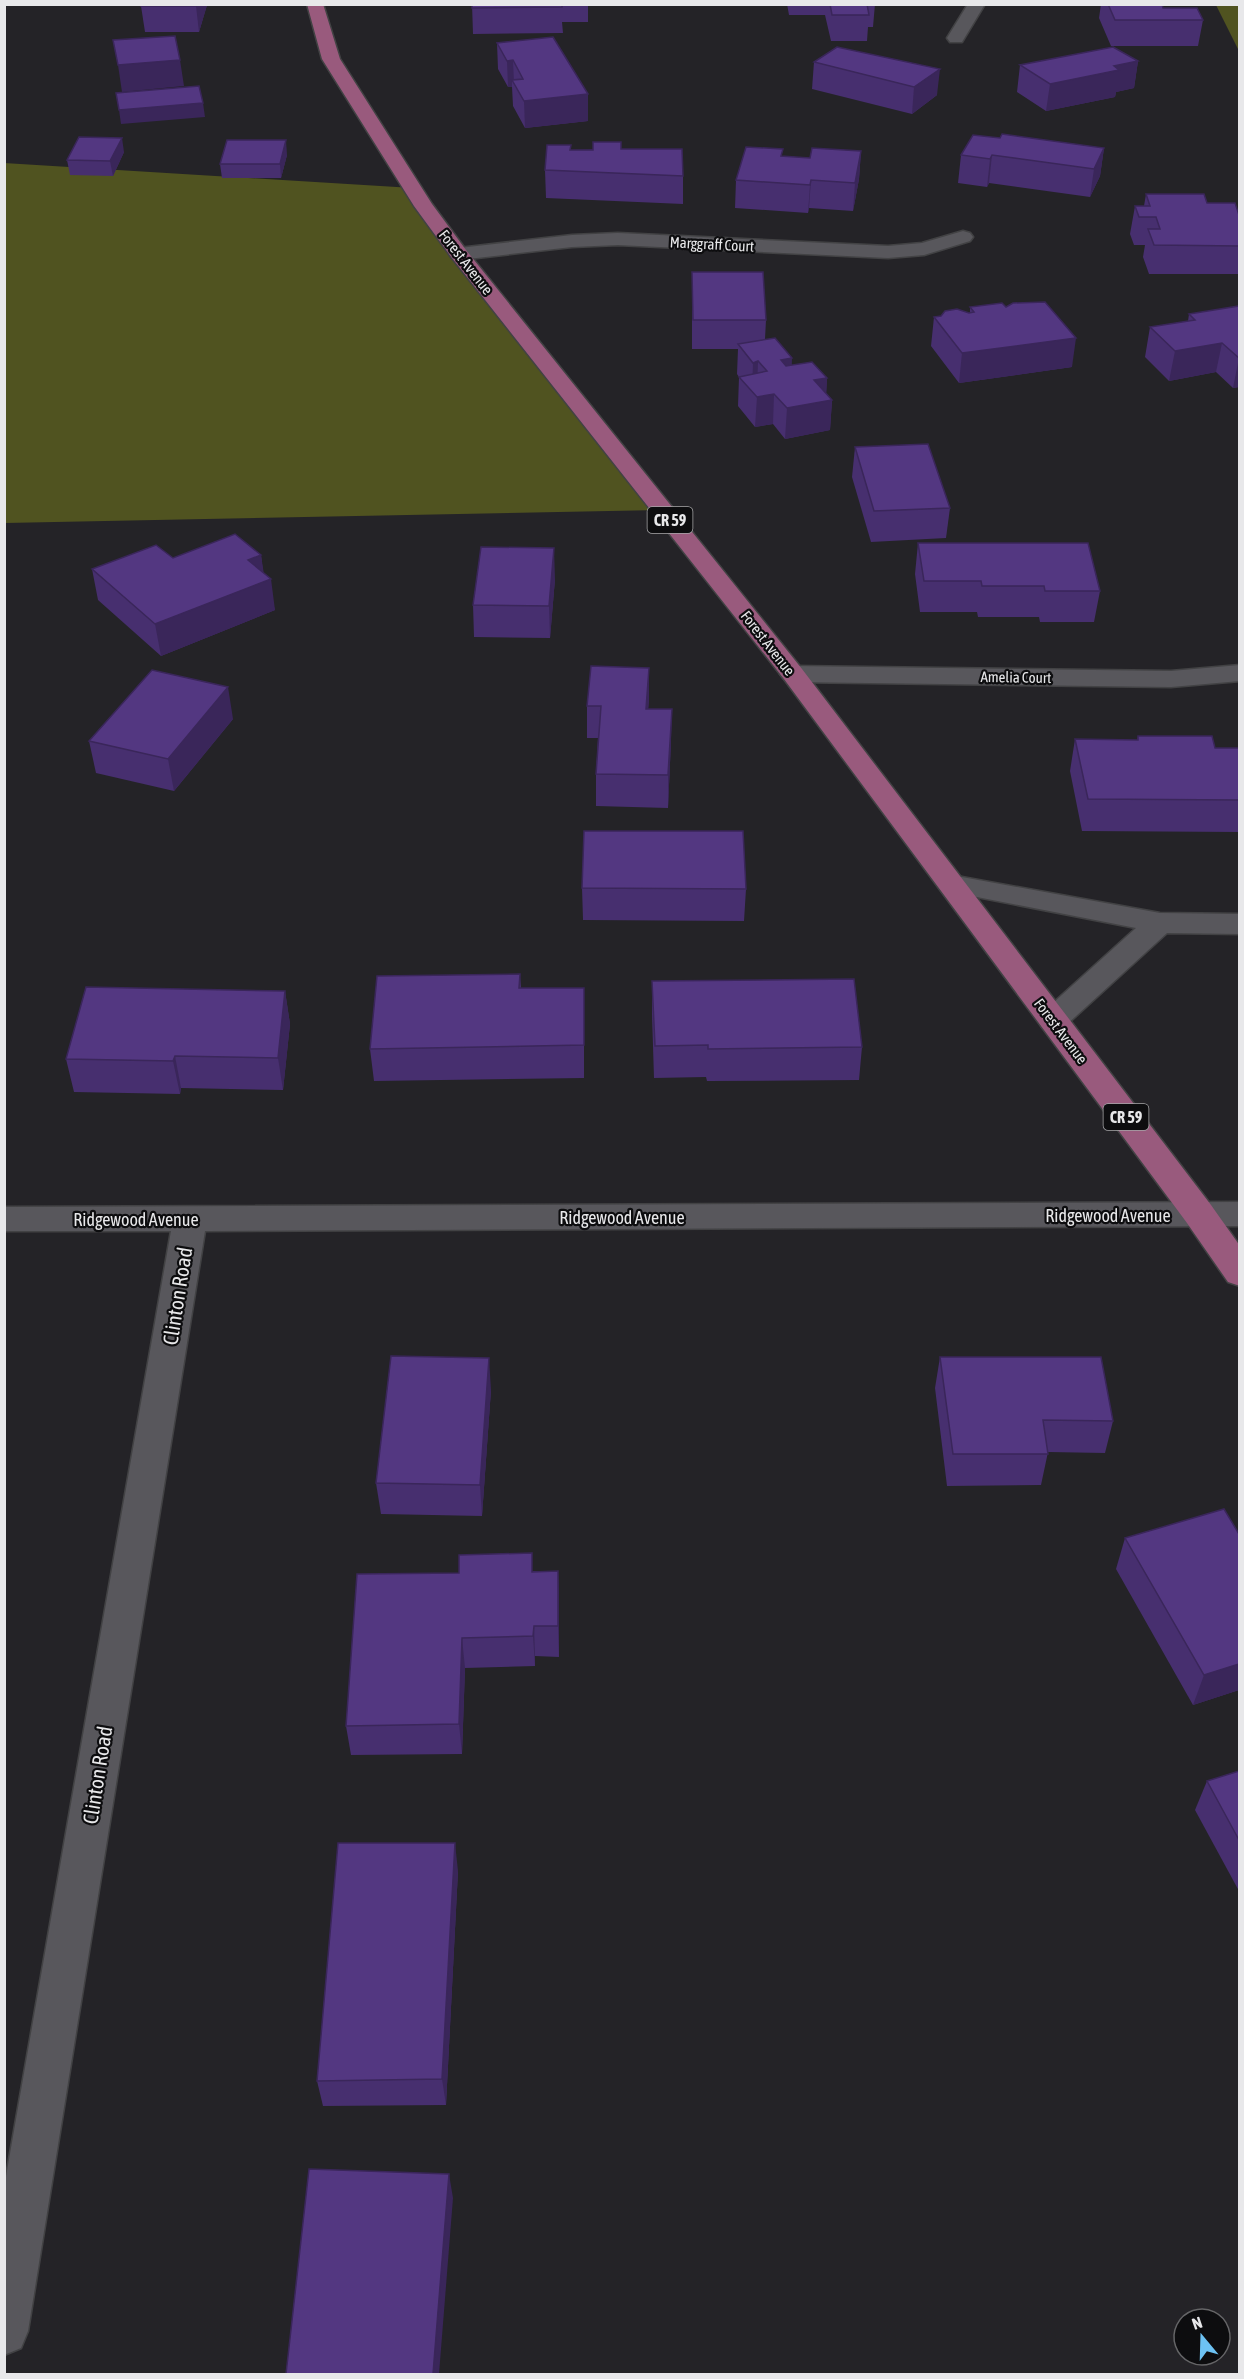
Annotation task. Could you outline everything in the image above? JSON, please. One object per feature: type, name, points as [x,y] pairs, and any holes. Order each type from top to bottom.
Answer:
[{"type":"main road","name":"Forest Avenue","points":[[315,4],[332,59],[424,206],[459,254],[793,674],[1199,1214],[1239,1273]]},
{"type":"street","points":[[957,38],[977,4]]},
{"type":"street","name":"Marggraff Court","points":[[459,254],[572,240],[618,239],[888,252],[924,249],[963,237]]},
{"type":"street","name":"Amelia Court","points":[[793,674],[1171,679],[1239,674]]},
{"type":"street","points":[[951,884],[1160,923],[1239,924]]},
{"type":"street","points":[[1053,1020],[1160,923]]},
{"type":"street","name":"Ridgewood Avenue","points":[[4,1220],[1239,1214]]},
{"type":"street","name":"Clinton Road","points":[[4,2331],[190,1219]]},
{"type":"green space","points":[[1216,5],[1239,5],[1239,51]]},
{"type":"green space","points":[[4,163],[413,188],[660,510],[5,523]]},
{"type":"building","points":[[142,4],[196,4],[196,6],[141,6]]},
{"type":"building","points":[[472,4],[562,4],[562,7],[472,8]]},
{"type":"building","points":[[830,4],[867,4],[869,15],[832,15]]},
{"type":"building","points":[[1108,4],[1162,4],[1163,8],[1197,8],[1203,20],[1115,20]]},
{"type":"building","points":[[175,36],[180,60],[118,65],[113,40]]},
{"type":"building","points":[[553,37],[588,94],[524,101],[512,80],[523,79],[513,60],[507,61],[497,43]]},
{"type":"building","points":[[837,47],[940,69],[914,87],[814,62]]},
{"type":"building","points":[[1113,47],[1138,61],[1114,66],[1119,70],[1050,84],[1020,65]]},
{"type":"building","points":[[199,86],[203,103],[119,110],[116,93]]},
{"type":"building","points":[[1002,134],[1104,148],[1094,169],[992,155],[990,159],[961,155],[973,135],[1000,138]]},
{"type":"building","points":[[79,137],[122,138],[110,161],[67,160]]},
{"type":"building","points":[[227,140],[286,140],[280,164],[220,164]]},
{"type":"building","points":[[593,142],[621,142],[621,149],[682,149],[683,176],[545,170],[547,145],[571,145],[570,150],[593,150]]},
{"type":"building","points":[[746,147],[783,149],[781,156],[810,158],[812,148],[861,151],[855,183],[811,180],[810,185],[736,180]]},
{"type":"building","points":[[1146,194],[1204,194],[1207,203],[1235,203],[1239,215],[1239,246],[1154,245],[1148,229],[1160,229],[1156,217],[1139,217],[1135,206],[1150,206]]},
{"type":"building","points":[[692,272],[763,272],[766,320],[693,320]]},
{"type":"building","points":[[1045,302],[1076,338],[962,353],[934,317],[941,316],[945,311],[957,309],[969,313],[974,312],[970,307],[1002,303],[1006,307],[1013,303]]},
{"type":"building","points":[[1239,306],[1239,358],[1222,343],[1175,351],[1150,327],[1195,320],[1189,314]]},
{"type":"building","points":[[775,338],[792,358],[781,360],[786,366],[812,362],[827,378],[814,380],[832,400],[787,408],[774,394],[757,397],[739,377],[767,371],[758,361],[753,363],[738,344]]},
{"type":"building","points":[[928,444],[950,508],[874,511],[855,447]]},
{"type":"building","points":[[235,534],[261,555],[248,560],[271,579],[155,624],[92,569],[156,545],[173,558]]},
{"type":"building","points":[[918,543],[1088,543],[1100,591],[1045,591],[1044,586],[982,586],[981,581],[924,581]]},
{"type":"building","points":[[481,547],[554,548],[549,606],[473,605]]},
{"type":"building","points":[[591,666],[649,668],[646,709],[672,709],[668,775],[596,774],[601,706],[587,706]]},
{"type":"building","points":[[152,670],[228,687],[168,759],[89,741]]},
{"type":"building","points":[[1138,736],[1212,736],[1215,748],[1239,748],[1239,800],[1088,799],[1075,739],[1138,740]]},
{"type":"building","points":[[584,831],[743,831],[746,889],[582,888]]},
{"type":"building","points":[[520,974],[519,988],[584,988],[584,1045],[370,1049],[377,976]]},
{"type":"building","points":[[854,979],[862,1047],[708,1049],[708,1045],[655,1046],[652,981]]},
{"type":"building","points":[[86,987],[285,991],[278,1058],[175,1056],[173,1061],[66,1059]]},
{"type":"building","points":[[391,1356],[489,1358],[480,1485],[376,1483]]},
{"type":"building","points":[[940,1357],[1101,1357],[1113,1421],[1043,1420],[1048,1454],[953,1454]]},
{"type":"building","points":[[1224,1509],[1239,1534],[1239,1664],[1204,1675],[1125,1538]]},
{"type":"building","points":[[532,1553],[532,1572],[558,1571],[558,1626],[534,1626],[533,1636],[462,1638],[459,1724],[346,1726],[357,1574],[459,1573],[459,1555]]},
{"type":"building","points":[[1239,1771],[1239,1840],[1207,1781]]},
{"type":"building","points":[[338,1843],[455,1843],[442,2079],[317,2081]]},
{"type":"building","points":[[309,2169],[449,2174],[433,2374],[286,2374]]}]
